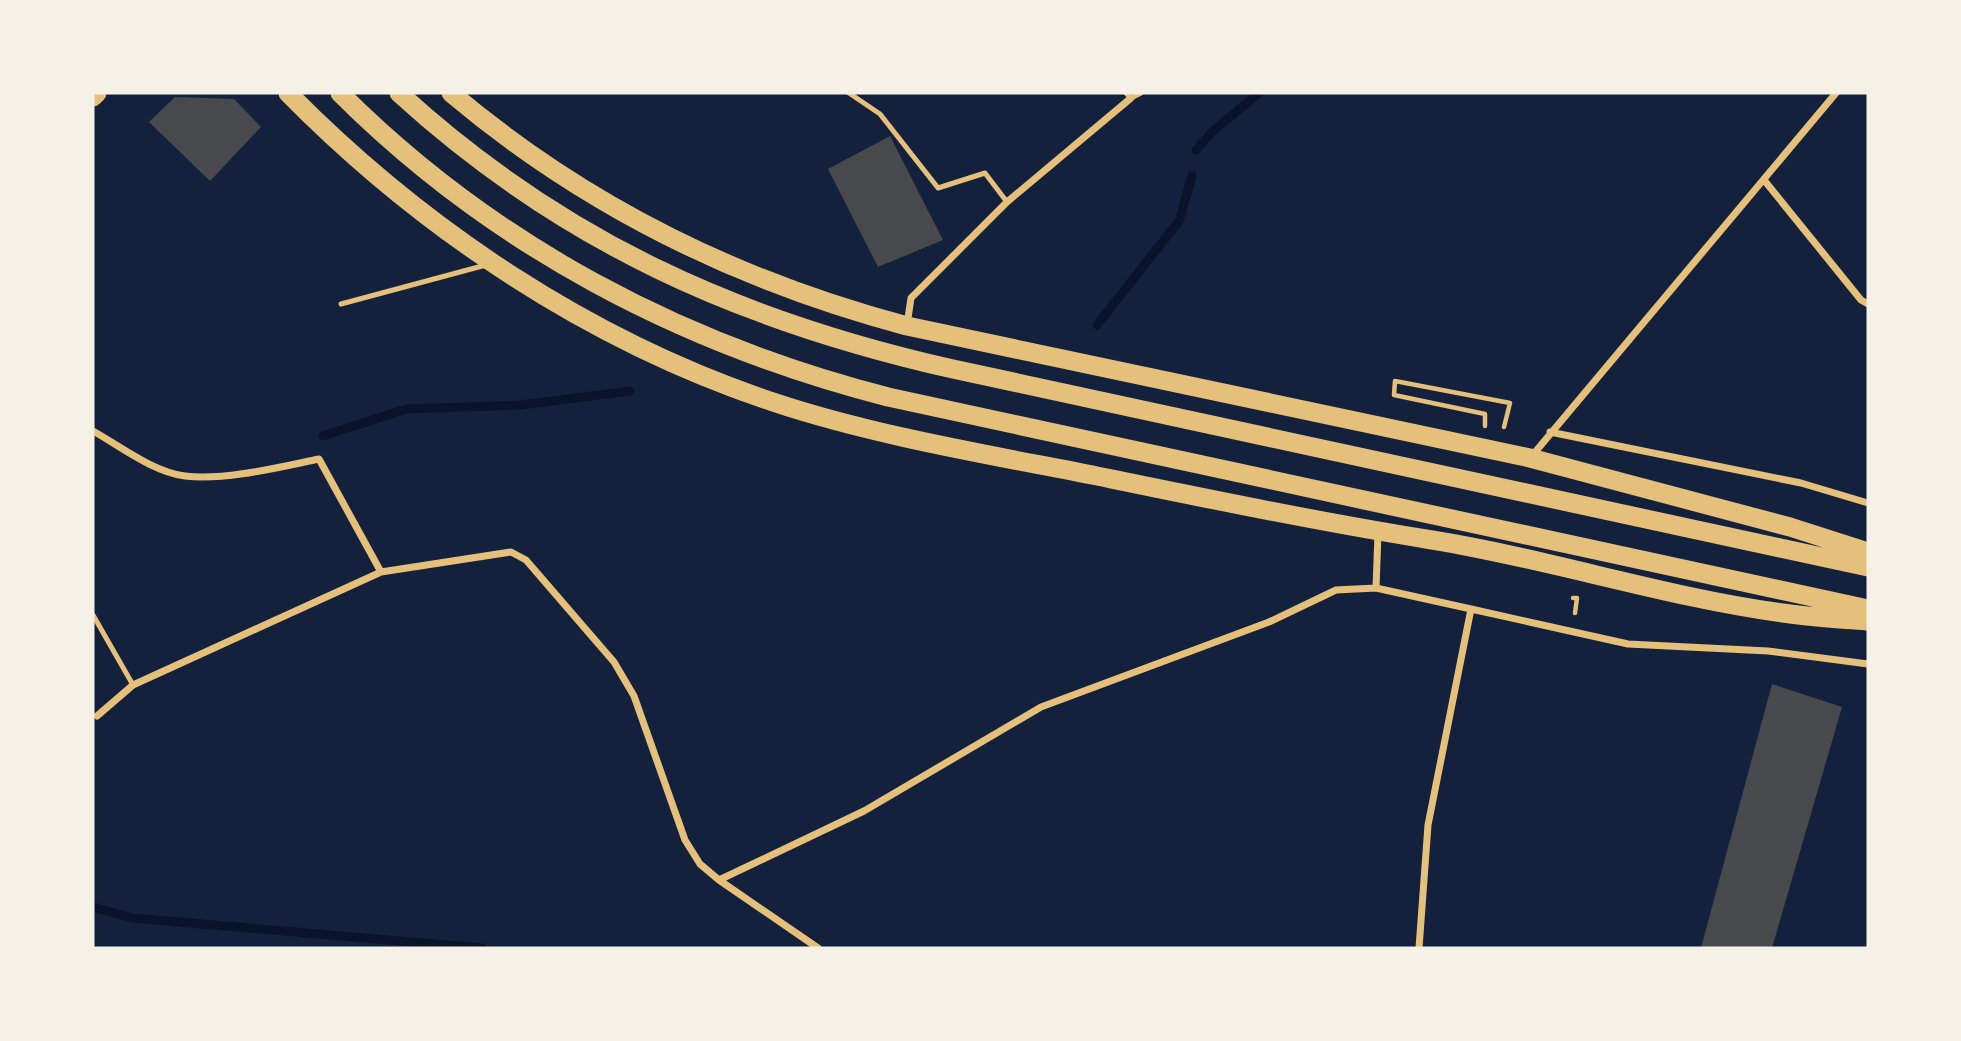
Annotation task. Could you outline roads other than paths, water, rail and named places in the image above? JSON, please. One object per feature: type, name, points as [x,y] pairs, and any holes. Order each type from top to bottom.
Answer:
[{"type":"highway","points":[[93,97],[97,93]]},
{"type":"highway","points":[[288,93],[340,143],[492,263],[566,309],[639,347],[727,386],[820,417],[1378,533],[1486,551],[1780,613],[1868,621]]},
{"type":"highway","points":[[340,93],[417,163],[516,236],[598,286],[680,327],[743,353],[841,385],[1868,609]]},
{"type":"highway","points":[[399,93],[467,151],[538,202],[607,244],[691,287],[778,321],[868,349],[1868,567]]},
{"type":"highway","points":[[451,93],[516,146],[563,178],[660,235],[712,260],[806,297],[906,326],[1530,458],[1790,527],[1868,552]]},
{"type":"street","points":[[1530,458],[1549,432],[1836,93]]},
{"type":"street","points":[[906,326],[911,298],[1007,202],[1128,95]]},
{"type":"street","points":[[1764,180],[1861,300],[1868,304]]},
{"type":"street","points":[[93,431],[161,469],[185,477],[251,473],[319,459],[381,572]]},
{"type":"street","points":[[1549,432],[1801,483],[1868,503]]},
{"type":"street","points":[[1376,588],[1378,533]]},
{"type":"street","points":[[97,716],[133,685],[381,572],[497,552],[511,552],[526,560],[621,674],[634,696],[685,839],[701,864],[719,880],[818,948]]},
{"type":"street","points":[[719,880],[864,811],[1041,706],[1269,622],[1336,590],[1376,588],[1628,644],[1768,651],[1868,664]]},
{"type":"street","points":[[1419,948],[1428,825],[1471,610]]},
{"type":"lane","points":[[849,93],[880,114],[938,188],[985,173],[1007,202]]},
{"type":"lane","points":[[1128,95],[1141,93]]},
{"type":"lane","points":[[341,303],[492,263]]},
{"type":"lane","points":[[93,615],[133,685]]},
{"type":"waterway","points":[[1196,150],[1213,131],[1259,93]]},
{"type":"waterway","points":[[1097,325],[1179,221],[1192,176]]},
{"type":"waterway","points":[[323,436],[406,409],[521,405],[630,391]]},
{"type":"waterway","points":[[93,907],[132,918],[482,948]]}]
